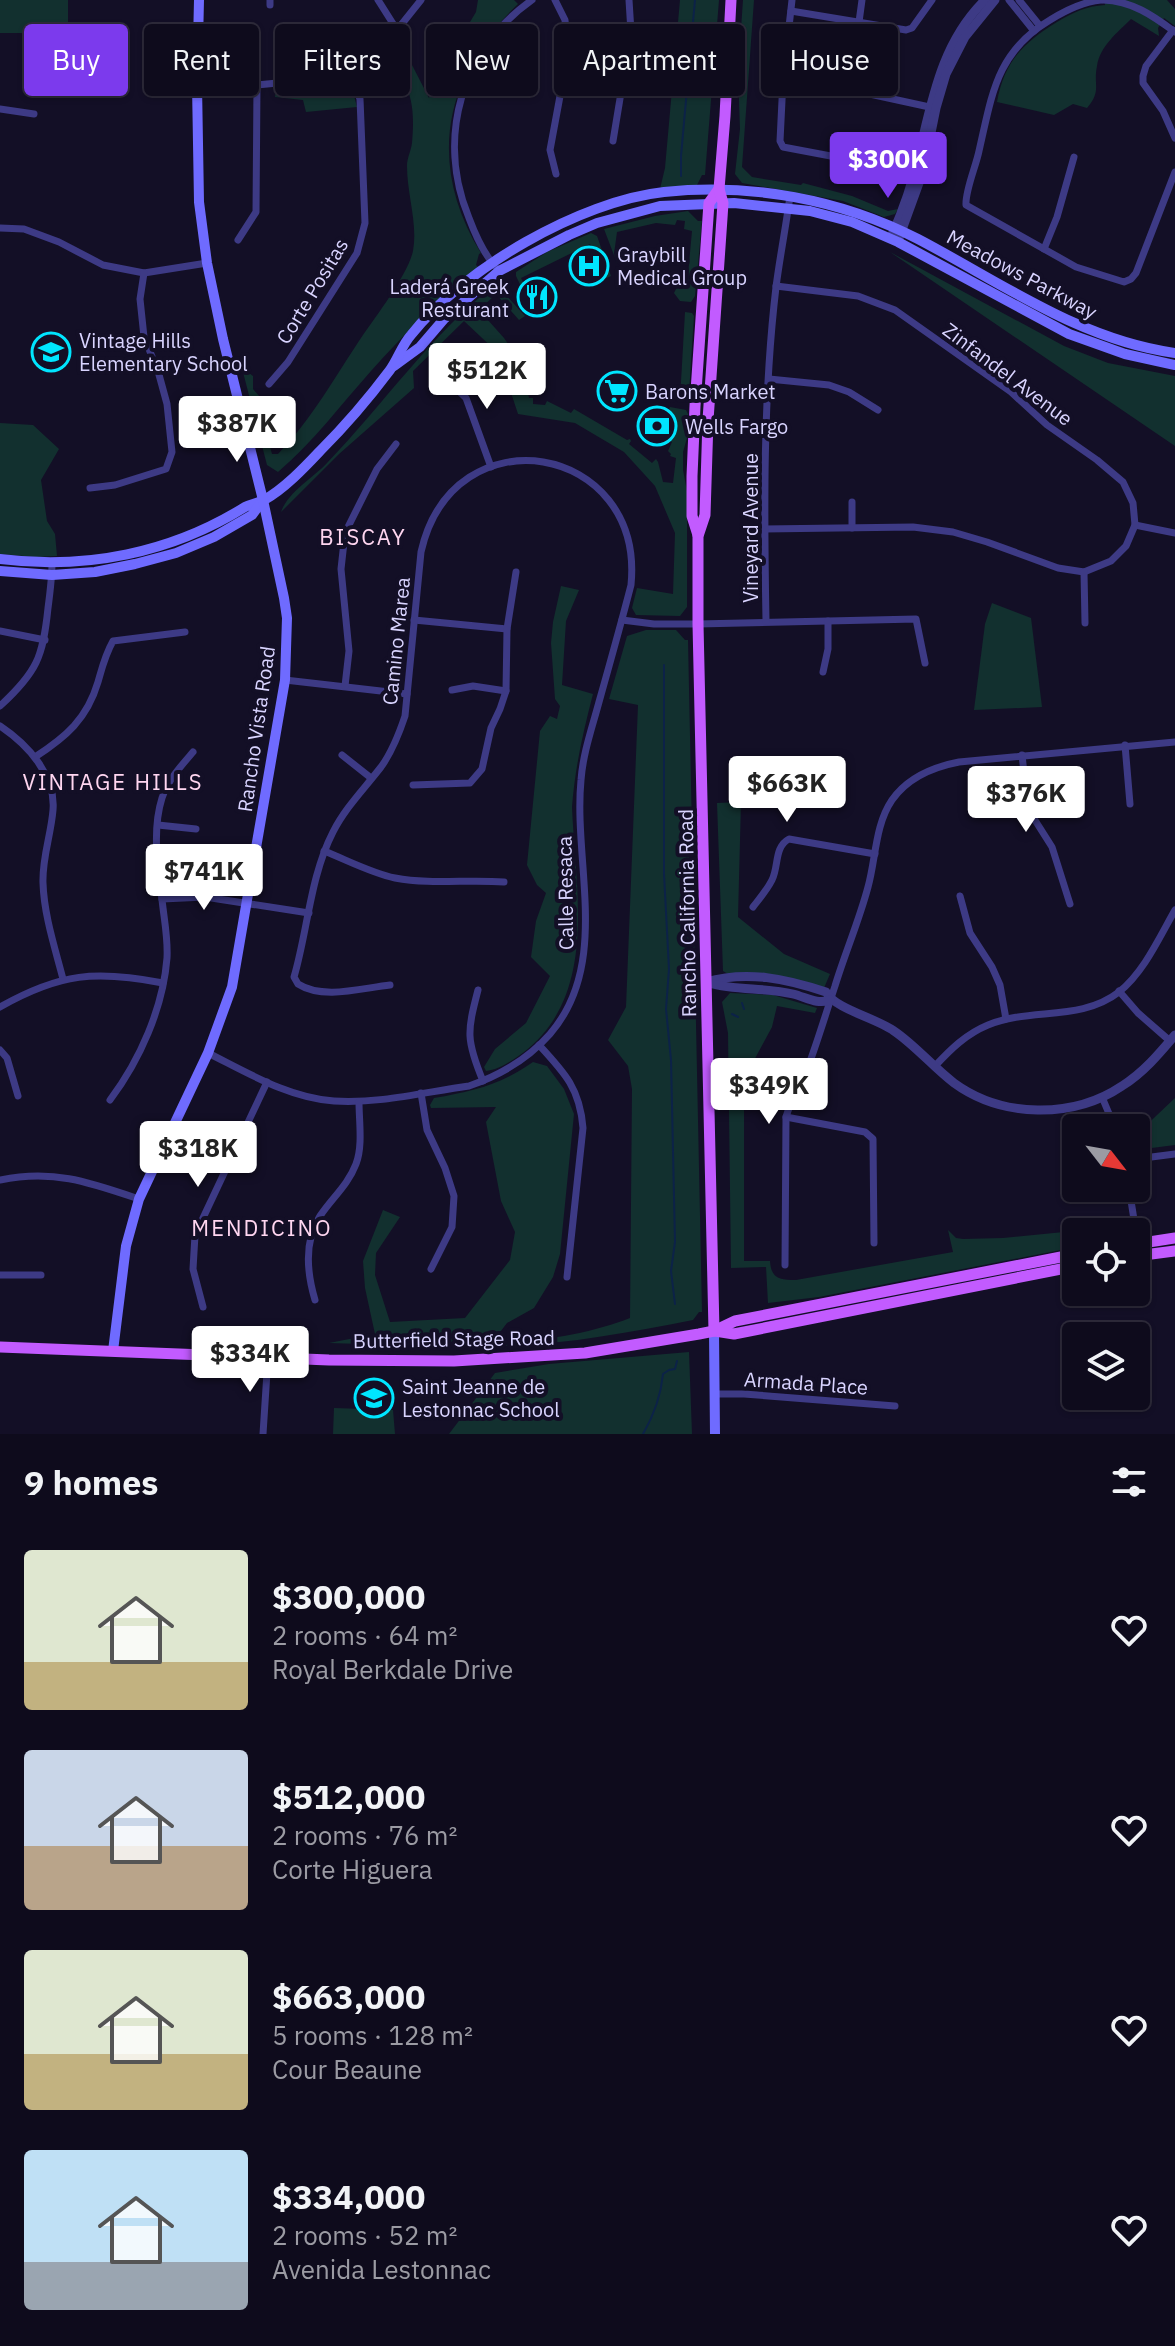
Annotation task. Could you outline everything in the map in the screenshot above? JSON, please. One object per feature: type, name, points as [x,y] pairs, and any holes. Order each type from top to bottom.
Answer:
[{"type":"main road","name":"Rancho Vista Road","points":[[198,24],[199,0]]},
{"type":"main road","name":"Rancho California Road","points":[[698,536],[705,515],[723,203],[719,189],[731,0]]},
{"type":"main road","name":"Rancho Vista Road","points":[[113,1351],[126,1246],[139,1199],[208,1053],[232,987],[285,680],[287,618],[284,598],[207,263],[199,202],[197,96]]},
{"type":"main road","name":"Meadows Parkway","points":[[0,571],[52,569],[95,572],[176,553],[214,537],[252,515],[263,500],[318,454],[393,367],[420,347],[495,266],[579,216],[661,192],[719,189],[789,202],[810,211],[896,235],[1082,328],[1128,343],[1175,353]]},
{"type":"main road","points":[[709,203],[719,189]]},
{"type":"main road","name":"Meadows Parkway","points":[[495,266],[597,223],[660,206],[789,202]]},
{"type":"main road","name":"Rancho California Road","points":[[709,203],[695,406],[692,516],[698,536],[715,1434]]},
{"type":"main road","name":"Meadows Parkway","points":[[896,235],[1069,334],[1116,352],[1175,365]]},
{"type":"main road","points":[[695,406],[702,415],[701,463],[706,477]]},
{"type":"main road","name":"Meadows Parkway","points":[[0,559],[52,569]]},
{"type":"main road","points":[[1150,1246],[1175,1238]]},
{"type":"main road","points":[[1150,1250],[1175,1251]]},
{"type":"main road","name":"Butterfield Stage Road","points":[[0,1347],[424,1361],[522,1359],[585,1353],[714,1331],[735,1321],[1062,1257]]},
{"type":"main road","name":"Butterfield Stage Road","points":[[714,1331],[734,1334],[1062,1269]]},
{"type":"street","points":[[378,0],[393,24]]},
{"type":"street","points":[[402,24],[421,0]]},
{"type":"street","points":[[495,266],[474,231],[461,200],[455,174],[453,138],[463,88],[486,47],[517,11],[532,0]]},
{"type":"street","points":[[555,0],[565,20],[568,53],[550,150],[556,174]]},
{"type":"street","points":[[613,141],[631,32],[629,0]]},
{"type":"street","points":[[789,24],[792,0]]},
{"type":"street","points":[[859,22],[862,0]]},
{"type":"street","points":[[791,11],[910,30],[932,0]]},
{"type":"street","points":[[896,235],[923,172],[937,78],[952,46],[985,0]]},
{"type":"street","points":[[932,108],[954,55],[979,17],[995,0]]},
{"type":"street","points":[[1009,0],[1037,28]]},
{"type":"street","points":[[1019,0],[1037,28]]},
{"type":"street","points":[[1175,138],[1170,122],[1143,83],[1146,66],[1174,31],[1137,7],[1115,1],[1078,5],[1037,28],[1008,57],[998,76],[965,200],[969,207],[1044,249],[1091,273],[1124,282],[1136,273],[1175,172]]},
{"type":"street","points":[[238,240],[256,212],[257,96]]},
{"type":"street","name":"Corte Positas","points":[[269,384],[288,362],[357,253],[365,223],[359,96]]},
{"type":"street","points":[[782,96],[779,136],[783,147],[821,153],[888,173]]},
{"type":"street","points":[[878,96],[932,108]]},
{"type":"street","points":[[0,109],[34,114]]},
{"type":"street","points":[[1044,249],[1054,229],[1074,157]]},
{"type":"street","name":"Vineyard Avenue","points":[[766,621],[764,529],[769,379],[776,286],[789,202]]},
{"type":"street","points":[[0,228],[24,229],[59,242],[103,265],[144,273],[207,263]]},
{"type":"street","points":[[90,488],[115,485],[166,469],[172,452],[167,404],[144,337],[140,299],[144,273]]},
{"type":"street","name":"Zinfandel Avenue","points":[[776,286],[858,296],[895,310],[1011,392],[1047,425],[1123,482],[1133,503],[1135,525]]},
{"type":"street","points":[[446,379],[466,398],[491,467]]},
{"type":"street","points":[[769,379],[829,385],[849,392],[878,410]]},
{"type":"street","points":[[345,686],[349,651],[341,569],[345,533],[377,469],[396,444]]},
{"type":"street","name":"Camino Marea","points":[[390,985],[315,991],[298,984],[294,977],[324,851],[347,809],[382,765],[405,716],[421,552],[437,508],[464,480],[491,467],[514,461],[552,464],[583,477],[608,498],[625,526],[632,556],[631,585],[622,620]]},
{"type":"street","points":[[852,502],[852,528]]},
{"type":"street","points":[[764,529],[913,527],[953,532],[1058,568],[1084,572],[1111,561],[1126,546],[1135,525],[1175,533]]},
{"type":"street","points":[[0,706],[19,689],[36,666],[45,640],[52,569]]},
{"type":"street","points":[[413,785],[470,783],[482,769],[491,728],[506,691],[507,629],[516,572]]},
{"type":"street","points":[[1084,572],[1085,623]]},
{"type":"street","points":[[622,620],[698,624],[916,619],[925,663]]},
{"type":"street","points":[[414,620],[507,629]]},
{"type":"street","name":"Calle Resaca","points":[[208,1053],[267,1082],[312,1098],[359,1102],[469,1086],[505,1071],[539,1045],[556,1027],[580,974],[585,929],[579,809],[581,778],[587,744],[622,620]]},
{"type":"street","points":[[823,672],[828,649],[828,621]]},
{"type":"street","points":[[0,631],[45,640]]},
{"type":"street","points":[[35,757],[62,739],[83,716],[113,641],[185,632]]},
{"type":"street","points":[[285,680],[407,694]]},
{"type":"street","points":[[452,690],[473,686],[506,691]]},
{"type":"street","points":[[0,726],[35,757],[47,779],[54,807],[43,884],[63,979]]},
{"type":"street","points":[[785,1265],[786,1117],[808,1066],[868,887],[882,819],[893,799],[920,774],[959,762],[1175,742]]},
{"type":"street","points":[[1125,745],[1130,804]]},
{"type":"street","points":[[110,1100],[126,1079],[152,1022],[163,983],[167,955],[156,860],[158,825],[162,798],[174,773],[193,752]]},
{"type":"street","points":[[342,755],[371,778]]},
{"type":"street","points":[[1022,755],[1033,817],[1052,847],[1070,904]]},
{"type":"street","points":[[158,825],[196,829]]},
{"type":"street","points":[[753,907],[774,876],[780,847],[789,839],[875,854]]},
{"type":"street","points":[[324,851],[392,877],[434,883],[504,882]]},
{"type":"street","points":[[960,896],[970,933],[1000,985],[1006,1019]]},
{"type":"street","points":[[162,899],[205,897],[309,913]]},
{"type":"street","points":[[935,1066],[954,1045],[989,1024],[1091,1008],[1119,991],[1142,966],[1175,910]]},
{"type":"street","points":[[0,1007],[25,993],[63,979],[90,975],[124,976],[163,983]]},
{"type":"street","points":[[706,982],[726,988],[790,993],[822,1003],[830,1000],[896,1032],[956,1085],[997,1104],[1024,1110],[1058,1109],[1102,1097],[1134,1077],[1173,1038],[1138,1013],[1119,991]]},
{"type":"street","points":[[478,990],[468,1028],[472,1055],[483,1081]]},
{"type":"street","points":[[539,1045],[572,1083],[581,1110],[583,1128],[567,1277]]},
{"type":"street","points":[[0,1050],[7,1058],[18,1096]]},
{"type":"street","points":[[203,1307],[193,1269],[195,1235],[267,1082]]},
{"type":"street","points":[[421,1093],[427,1130],[454,1196],[452,1227],[431,1269]]},
{"type":"street","points":[[1102,1097],[1109,1114]]},
{"type":"street","points":[[315,1300],[308,1278],[308,1245],[319,1217],[343,1189],[357,1161],[359,1102]]},
{"type":"street","points":[[786,1117],[865,1132],[873,1139],[874,1243]]},
{"type":"street","points":[[1150,1157],[1175,1154]]},
{"type":"street","points":[[0,1180],[25,1175],[62,1177],[139,1199]]},
{"type":"street","points":[[0,1275],[41,1275]]},
{"type":"street","points":[[263,1434],[268,1357]]},
{"type":"street","name":"Armada Place","points":[[715,1394],[895,1406]]},
{"type":"green space","points":[[0,0],[68,0],[68,24],[24,24],[24,33],[0,33]]},
{"type":"green space","points":[[478,0],[514,0],[518,4],[499,24],[469,24],[476,12]]},
{"type":"green space","points":[[680,0],[719,0],[717,24],[678,24]]},
{"type":"green space","points":[[743,0],[754,0],[742,167],[752,177],[803,183],[852,196],[888,211],[898,209],[895,214],[884,217],[843,201],[742,183],[735,174],[740,129],[739,96],[745,96],[745,24],[741,24]]},
{"type":"green space","points":[[1105,0],[1167,0],[1175,9],[1175,26],[1164,18],[1158,28],[1159,36],[1131,19],[1102,52],[1097,66],[1096,92],[1087,108],[1073,104],[1054,115],[997,102],[1010,65],[1025,46],[1063,19],[1085,8],[1105,5]]},
{"type":"green space","points":[[410,62],[429,98],[458,96],[451,122],[449,154],[453,187],[464,220],[481,253],[478,267],[409,330],[315,436],[278,472],[267,465],[243,372],[253,376],[253,389],[260,397],[258,404],[272,454],[278,454],[313,412],[410,260],[414,230],[407,166],[413,120],[409,96]]},
{"type":"green space","points":[[354,96],[357,107],[306,112],[303,100],[275,97]]},
{"type":"green space","points":[[671,96],[711,96],[705,175],[697,185],[660,189],[665,168]]},
{"type":"green space","points":[[688,211],[702,221],[695,296],[691,302],[680,301],[674,293],[686,280],[683,276],[688,275],[692,231],[684,229],[685,221],[677,220],[675,225],[656,223],[617,232],[614,254],[619,255],[617,263],[604,229]]},
{"type":"green space","points":[[591,233],[597,236],[611,276],[602,280],[605,276],[590,244],[521,278],[533,302],[530,305],[516,272],[547,252]]},
{"type":"green space","points":[[890,252],[1064,346],[1108,363],[1175,376],[1175,446]]},
{"type":"green space","points":[[496,284],[525,316],[519,320],[496,294],[479,310],[521,363],[533,404],[545,405],[547,401],[571,413],[574,409],[630,439],[629,444],[652,463],[656,459],[663,482],[673,483],[676,458],[670,456],[668,451],[672,442],[665,438],[667,433],[673,433],[675,418],[668,412],[670,407],[686,410],[683,470],[687,491],[687,607],[680,616],[636,615],[632,608],[637,588],[673,594],[675,533],[655,486],[624,452],[575,423],[518,414],[498,353],[464,321],[413,371],[414,388],[339,454],[281,512],[289,498],[327,463],[429,347]]},
{"type":"green space","points":[[685,312],[694,316],[689,393],[680,399]]},
{"type":"green space","points":[[0,423],[33,425],[59,449],[41,480],[47,521],[55,534],[57,556],[0,554]]},
{"type":"green space","points":[[561,586],[579,590],[566,621],[562,685],[593,694],[580,750],[572,807],[578,905],[573,970],[564,1001],[548,1028],[524,1052],[501,1067],[486,1071],[484,1067],[495,1049],[526,1023],[550,976],[531,957],[536,921],[546,893],[537,885],[527,865],[540,731],[550,716],[557,719],[560,706],[555,699],[551,643]]},
{"type":"green space","points":[[992,603],[1031,618],[1042,707],[974,710],[985,624]]},
{"type":"green space","points":[[646,630],[676,630],[688,640],[702,1312],[693,1320],[542,1344],[329,1343],[375,1334],[365,1288],[363,1261],[383,1210],[400,1217],[376,1253],[375,1275],[390,1322],[465,1318],[510,1260],[515,1232],[501,1201],[486,1122],[496,1107],[431,1108],[430,1105],[434,1098],[486,1086],[533,1062],[547,1066],[564,1089],[574,1114],[560,1254],[553,1277],[534,1308],[507,1323],[494,1340],[563,1336],[630,1318],[632,1089],[628,1066],[608,1040],[626,1007],[638,705],[609,699],[627,636]]},
{"type":"green space","points":[[741,802],[738,917],[784,954],[830,974],[824,988],[723,971],[717,803]]},
{"type":"green space","points":[[730,993],[773,995],[817,1008],[815,1013],[777,1006],[772,1027],[744,1079],[744,1261],[770,1261],[774,1275],[785,1280],[796,1280],[953,1252],[948,1230],[956,1238],[963,1239],[1062,1232],[1062,1250],[819,1297],[768,1303],[766,1267],[731,1268],[728,1033],[722,1002]]},
{"type":"green space","points":[[1175,1098],[1175,1145],[1150,1148],[1150,1122]]},
{"type":"green space","points":[[689,1352],[692,1434],[449,1434],[495,1373],[549,1364]]},
{"type":"green space","points":[[334,1408],[393,1410],[395,1434],[333,1434]]},
{"type":"waterway","points":[[681,176],[695,0]]},
{"type":"waterway","points":[[664,665],[664,874],[669,969],[666,1009],[671,1060],[675,1242],[671,1271],[675,1304]]},
{"type":"waterway","points":[[742,1003],[744,1009]]},
{"type":"waterway","points":[[732,1014],[738,1017]]},
{"type":"waterway","points":[[643,1434],[656,1405],[663,1374],[675,1369],[677,1361]]},
{"type":"place","name":"Graybill Medical Group","points":[[589,266]]},
{"type":"place","name":"Laderá Greek Resturant","points":[[537,297]]},
{"type":"place","name":"Vintage Hills Elementary School","points":[[51,352]]},
{"type":"place","name":"Barons Market","points":[[617,391]]},
{"type":"place","name":"Wells Fargo","points":[[657,426]]},
{"type":"place","name":"Saint Jeanne de Lestonnac School","points":[[374,1398]]},
{"type":"district","name":"BISCAY","points":[[363,536]]},
{"type":"district","name":"VINTAGE HILLS","points":[[113,781]]},
{"type":"district","name":"MENDICINO","points":[[262,1227]]}]
